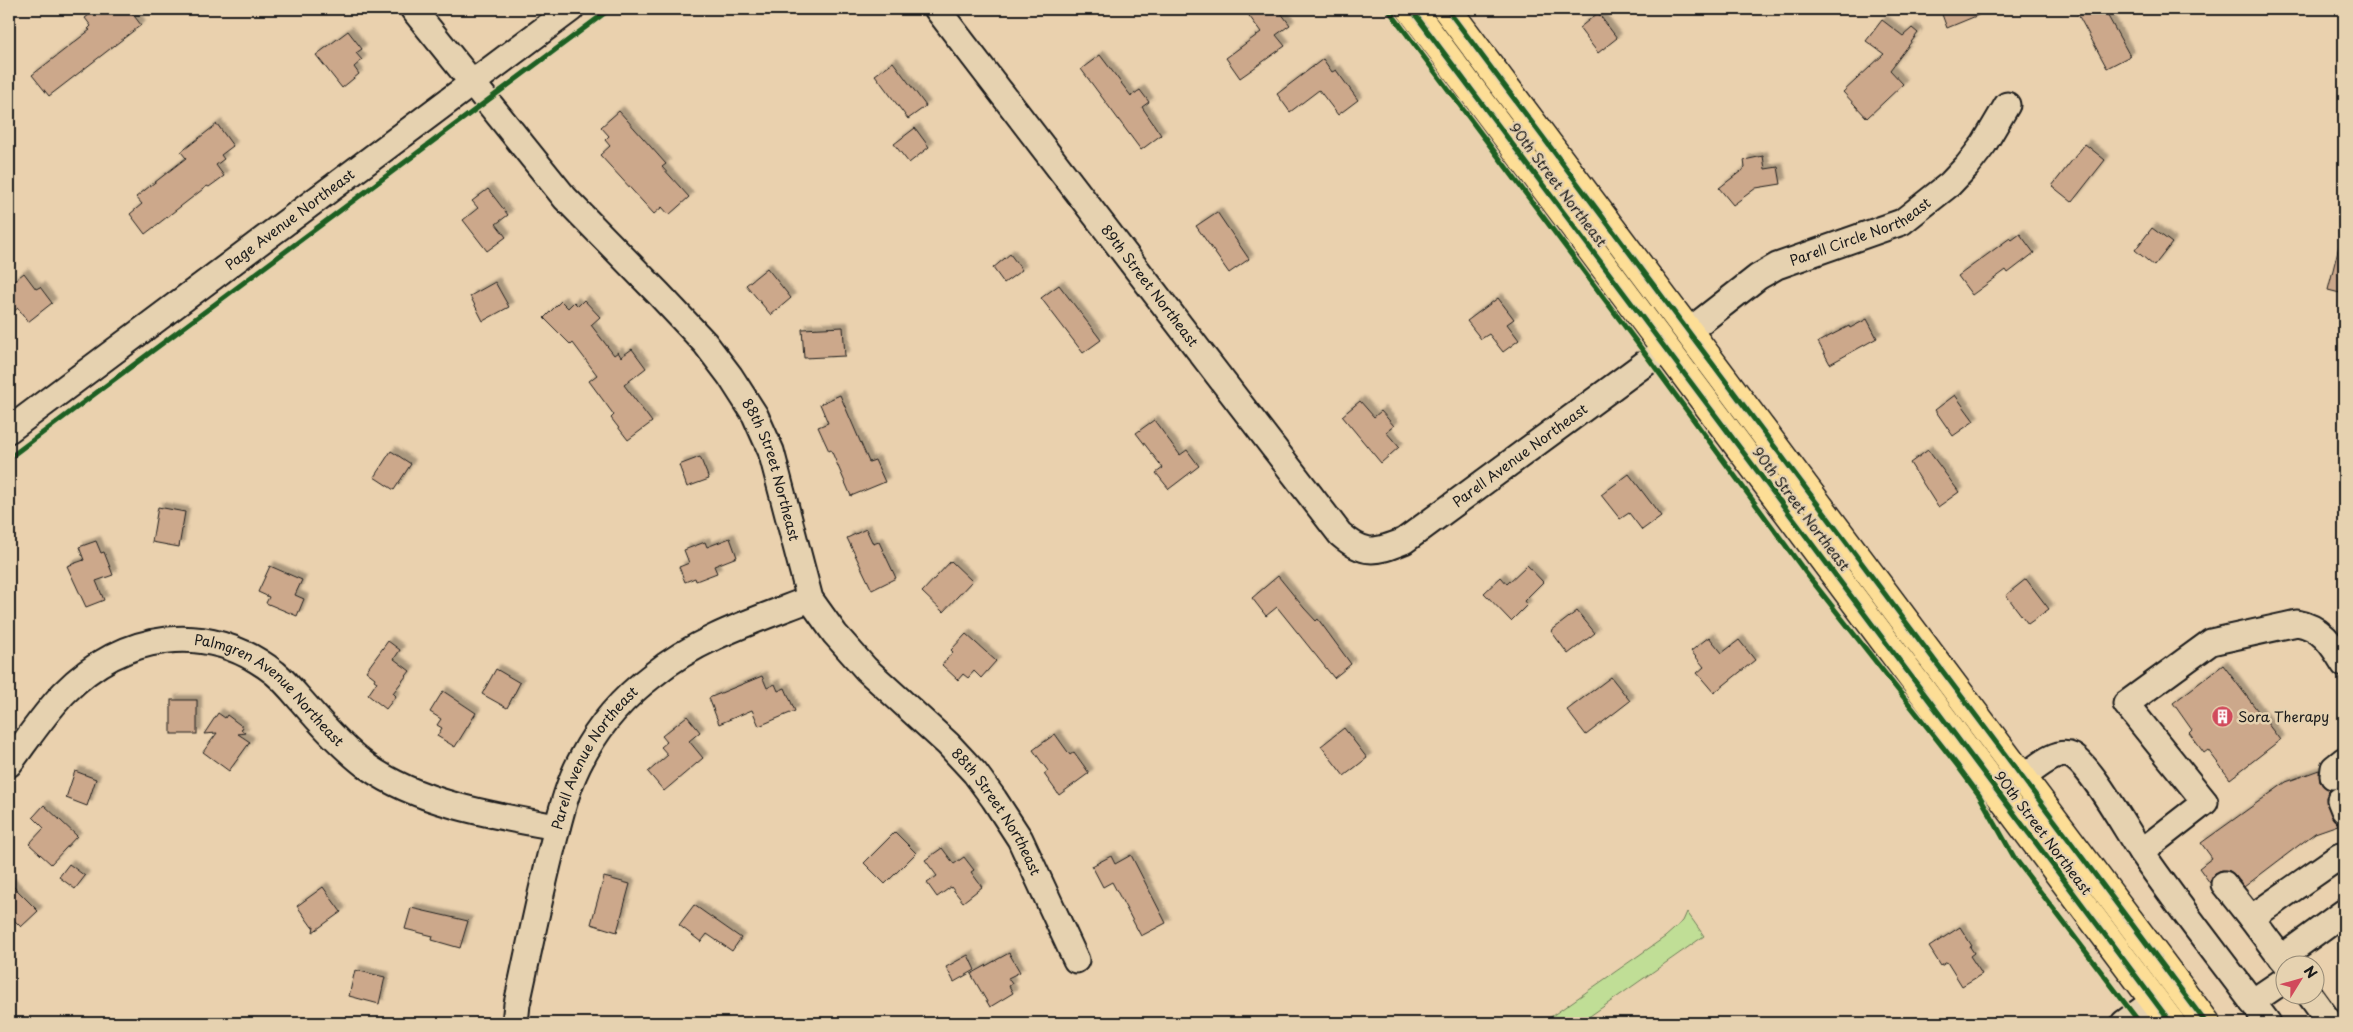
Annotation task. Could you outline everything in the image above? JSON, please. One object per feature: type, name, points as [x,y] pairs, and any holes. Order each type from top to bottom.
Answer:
[{"type":"main road","name":"90th Street Northeast","points":[[1411,9],[2170,1023]]},
{"type":"main road","name":"90th Street Northeast","points":[[1447,9],[2206,1023]]},
{"type":"street","name":"88th Street Northeast","points":[[413,9],[564,198],[705,343],[730,376],[755,415],[770,451],[810,599],[835,634],[866,669],[948,744],[980,780],[1020,838],[1076,960]]},
{"type":"street","name":"Page Avenue Northeast","points":[[9,430],[470,82],[571,9]]},
{"type":"street","name":"89th Street Northeast","points":[[937,9],[1340,534],[1355,547],[1370,550]]},
{"type":"street","name":"Parell Circle Northeast","points":[[1689,331],[1758,277],[1777,266],[1902,222],[1944,190],[1967,166],[1984,144],[2007,105]]},
{"type":"street","name":"Parell Avenue Northeast","points":[[1370,550],[1386,548],[1404,540],[1666,348]]},
{"type":"street","name":"Parell Avenue Northeast","points":[[515,1023],[517,1004],[557,828],[581,759],[603,724],[628,696],[654,674],[721,634],[810,599]]},
{"type":"street","points":[[2141,852],[2205,802],[2126,704],[2211,642],[2297,623],[2309,625],[2322,633],[2333,644],[2344,664]]},
{"type":"street","name":"Palmgren Avenue Northeast","points":[[9,764],[48,711],[86,674],[119,652],[172,639],[193,639],[223,646],[250,657],[275,674],[347,750],[369,768],[428,796],[476,812],[557,828]]},
{"type":"street","points":[[2022,778],[2054,756],[2063,754],[2071,756],[2085,767],[2141,852],[2268,1023]]},
{"type":"street","points":[[2251,918],[2340,856],[2344,863]]},
{"type":"street","points":[[2224,884],[2251,918],[2276,955]]},
{"type":"street","points":[[2298,954],[2344,912]]},
{"type":"street","points":[[2252,1002],[2276,976]]},
{"type":"street","points":[[2124,1023],[2154,1000]]},
{"type":"street","points":[[2316,1004],[2330,1023]]},
{"type":"green space","points":[[1687,912],[1704,936],[1580,1023],[1542,1023],[1665,937],[1683,921]]},
{"type":"building","points":[[97,9],[129,9],[141,25],[49,96],[32,75],[90,30],[88,29],[91,26],[85,18]]},
{"type":"building","points":[[1244,9],[1278,9],[1290,25],[1276,35],[1285,46],[1240,78],[1226,58],[1261,32]]},
{"type":"building","points":[[1940,9],[1993,9],[1947,28]]},
{"type":"building","points":[[2075,9],[2104,9],[2130,56],[2107,68]]},
{"type":"building","points":[[1598,13],[1617,38],[1598,53],[1579,28]]},
{"type":"building","points":[[1882,20],[1903,36],[1912,28],[1918,33],[1890,70],[1903,84],[1867,118],[1843,92],[1884,54],[1866,41]]},
{"type":"building","points":[[348,31],[362,49],[356,53],[362,60],[354,67],[359,74],[342,88],[316,55]]},
{"type":"building","points":[[1100,55],[1131,96],[1140,90],[1149,102],[1142,107],[1161,135],[1141,150],[1081,69]]},
{"type":"building","points":[[1323,59],[1332,72],[1336,70],[1358,100],[1338,115],[1319,90],[1290,112],[1277,94]]},
{"type":"building","points":[[893,62],[926,106],[908,119],[875,75]]},
{"type":"building","points":[[619,111],[666,164],[662,167],[689,197],[669,215],[662,207],[654,214],[600,155],[610,146],[605,140],[609,136],[601,127]]},
{"type":"building","points":[[217,124],[233,146],[221,155],[224,159],[216,165],[224,176],[209,187],[207,186],[145,234],[130,214],[142,204],[136,197],[186,158],[181,152]]},
{"type":"building","points":[[915,128],[929,147],[909,163],[894,144]]},
{"type":"building","points":[[2085,144],[2105,160],[2072,202],[2052,186]]},
{"type":"building","points":[[1763,156],[1765,169],[1778,167],[1781,184],[1756,188],[1733,205],[1719,188],[1745,168],[1744,160]]},
{"type":"building","points":[[488,189],[508,215],[496,224],[506,237],[487,251],[463,220],[478,208],[472,201]]},
{"type":"building","points":[[1217,212],[1249,259],[1229,273],[1196,226]]},
{"type":"building","points":[[2152,228],[2172,243],[2154,266],[2135,250]]},
{"type":"building","points":[[2020,234],[2034,253],[2008,273],[2006,270],[1972,295],[1958,276],[2010,238],[2012,240]]},
{"type":"building","points":[[2339,246],[2344,247],[2344,294],[2328,290]]},
{"type":"building","points":[[1010,254],[1022,270],[1004,283],[993,268]]},
{"type":"building","points":[[767,268],[791,298],[771,315],[746,285]]},
{"type":"building","points":[[24,273],[36,289],[40,287],[52,303],[28,322],[18,308],[9,315],[9,285]]},
{"type":"building","points":[[495,282],[509,307],[483,321],[470,296]]},
{"type":"building","points":[[1059,285],[1101,340],[1083,353],[1041,298]]},
{"type":"building","points":[[1498,298],[1514,319],[1507,324],[1519,340],[1503,352],[1489,334],[1481,339],[1467,321]]},
{"type":"building","points":[[584,300],[600,317],[591,325],[614,355],[618,352],[621,357],[632,349],[646,368],[624,385],[652,422],[628,440],[611,418],[614,415],[589,381],[597,375],[573,343],[571,345],[544,318],[561,301],[568,308],[574,302],[578,306]]},
{"type":"building","points":[[1867,319],[1877,338],[1830,364],[1818,342]]},
{"type":"building","points":[[843,327],[845,356],[804,358],[802,329]]},
{"type":"building","points":[[840,395],[869,462],[875,460],[885,482],[851,496],[831,450],[829,451],[818,427],[828,423],[820,404]]},
{"type":"building","points":[[1955,395],[1974,421],[1953,436],[1935,410]]},
{"type":"building","points":[[1360,401],[1374,417],[1381,411],[1394,426],[1386,432],[1399,447],[1381,463],[1342,416]]},
{"type":"building","points":[[1154,420],[1180,455],[1187,450],[1199,466],[1169,489],[1156,473],[1163,468],[1136,433]]},
{"type":"building","points":[[1928,450],[1959,492],[1938,507],[1910,463]]},
{"type":"building","points":[[391,451],[411,464],[394,490],[374,477]]},
{"type":"building","points":[[700,457],[709,479],[687,487],[679,465]]},
{"type":"building","points":[[1629,474],[1661,516],[1642,530],[1629,513],[1620,519],[1601,495]]},
{"type":"building","points":[[158,507],[185,512],[179,547],[152,542]]},
{"type":"building","points":[[866,529],[873,544],[879,542],[896,578],[872,590],[847,538]]},
{"type":"building","points":[[730,538],[737,557],[714,566],[717,573],[696,581],[695,578],[685,582],[679,567],[689,563],[684,550],[705,542],[707,547]]},
{"type":"building","points":[[96,541],[101,553],[104,552],[113,575],[96,581],[104,600],[86,607],[67,566],[84,560],[79,547]]},
{"type":"building","points":[[951,561],[972,581],[943,612],[922,592]]},
{"type":"building","points":[[1527,565],[1543,582],[1524,601],[1527,605],[1511,621],[1484,593],[1501,577],[1507,584]]},
{"type":"building","points":[[270,566],[302,580],[295,595],[304,599],[297,616],[266,603],[269,597],[258,592]]},
{"type":"building","points":[[1278,576],[1316,621],[1318,619],[1351,664],[1334,678],[1277,607],[1266,616],[1252,598]]},
{"type":"building","points":[[2026,579],[2049,609],[2028,624],[2006,595]]},
{"type":"building","points":[[1577,611],[1595,633],[1568,654],[1551,631]]},
{"type":"building","points":[[966,634],[996,661],[981,678],[974,671],[968,678],[963,674],[958,680],[942,665],[953,652],[951,650]]},
{"type":"building","points":[[1709,637],[1722,653],[1739,640],[1755,660],[1714,693],[1697,673],[1704,667],[1691,651]]},
{"type":"building","points":[[388,641],[400,650],[394,659],[410,671],[393,693],[396,696],[386,709],[368,695],[377,682],[366,671]]},
{"type":"building","name":"Sora Therapy","points":[[2223,665],[2280,740],[2230,779],[2208,750],[2204,753],[2189,733],[2192,730],[2173,703]]},
{"type":"building","points":[[496,669],[520,683],[507,708],[482,694]]},
{"type":"building","points":[[762,676],[767,688],[775,684],[778,691],[785,688],[795,711],[759,726],[752,710],[719,724],[709,698]]},
{"type":"building","points":[[1611,677],[1630,701],[1586,735],[1567,710]]},
{"type":"building","points":[[443,691],[476,713],[455,747],[437,736],[442,728],[437,725],[441,719],[430,712]]},
{"type":"building","points":[[171,700],[197,700],[197,734],[171,734]]},
{"type":"building","points":[[218,713],[225,718],[227,715],[243,727],[241,730],[245,733],[238,734],[250,742],[229,771],[203,752],[217,733],[204,734]]},
{"type":"building","points":[[687,716],[700,732],[689,741],[703,758],[664,791],[648,772],[668,755],[661,747],[667,742],[662,736]]},
{"type":"building","points":[[1344,728],[1367,758],[1344,776],[1321,746]]},
{"type":"building","points":[[1055,734],[1070,755],[1074,752],[1089,773],[1059,795],[1044,774],[1048,771],[1033,750]]},
{"type":"building","points":[[2319,770],[2320,782],[2330,790],[2326,797],[2327,805],[2338,825],[2315,833],[2244,887],[2230,871],[2222,870],[2215,873],[2210,883],[2199,868],[2212,858],[2201,843],[2286,782]]},
{"type":"building","points":[[75,771],[96,779],[87,806],[66,798]]},
{"type":"building","points":[[44,805],[77,836],[51,864],[29,844],[44,828],[33,817]]},
{"type":"building","points":[[895,832],[916,853],[885,884],[864,863]]},
{"type":"building","points":[[942,848],[954,864],[964,857],[974,870],[971,872],[982,887],[963,902],[951,887],[937,897],[927,883],[937,876],[925,860]]},
{"type":"building","points":[[1131,855],[1166,923],[1141,936],[1112,882],[1103,887],[1092,866],[1111,856],[1115,864]]},
{"type":"building","points":[[69,864],[85,876],[75,889],[59,877]]},
{"type":"building","points":[[604,877],[630,884],[617,932],[591,924]]},
{"type":"building","points":[[9,882],[38,911],[21,927],[9,915]]},
{"type":"building","points":[[323,887],[341,912],[313,932],[314,926],[312,927],[297,906]]},
{"type":"building","points":[[694,905],[741,938],[732,951],[707,934],[701,942],[679,925]]},
{"type":"building","points":[[411,908],[468,921],[460,948],[432,940],[433,936],[405,929]]},
{"type":"building","points":[[1960,927],[1972,946],[1970,947],[1974,953],[1970,956],[1982,974],[1962,986],[1947,962],[1941,966],[1929,947]]},
{"type":"building","points":[[1009,953],[1020,972],[1008,978],[1012,984],[1009,986],[1013,993],[990,1007],[971,974]]},
{"type":"building","points":[[968,955],[975,970],[954,982],[946,967]]},
{"type":"building","points":[[355,970],[385,977],[379,1004],[349,996]]},
{"type":"cycle path","points":[[9,458],[610,9]]},
{"type":"cycle path","points":[[1388,9],[1806,573],[1957,765],[1979,795],[2014,857],[2140,1023]]},
{"type":"cycle path","points":[[1411,9],[2171,1023]]},
{"type":"cycle path","points":[[1447,9],[2206,1023]]},
{"type":"place","name":"Sora Therapy","points":[[2222,717]]}]
